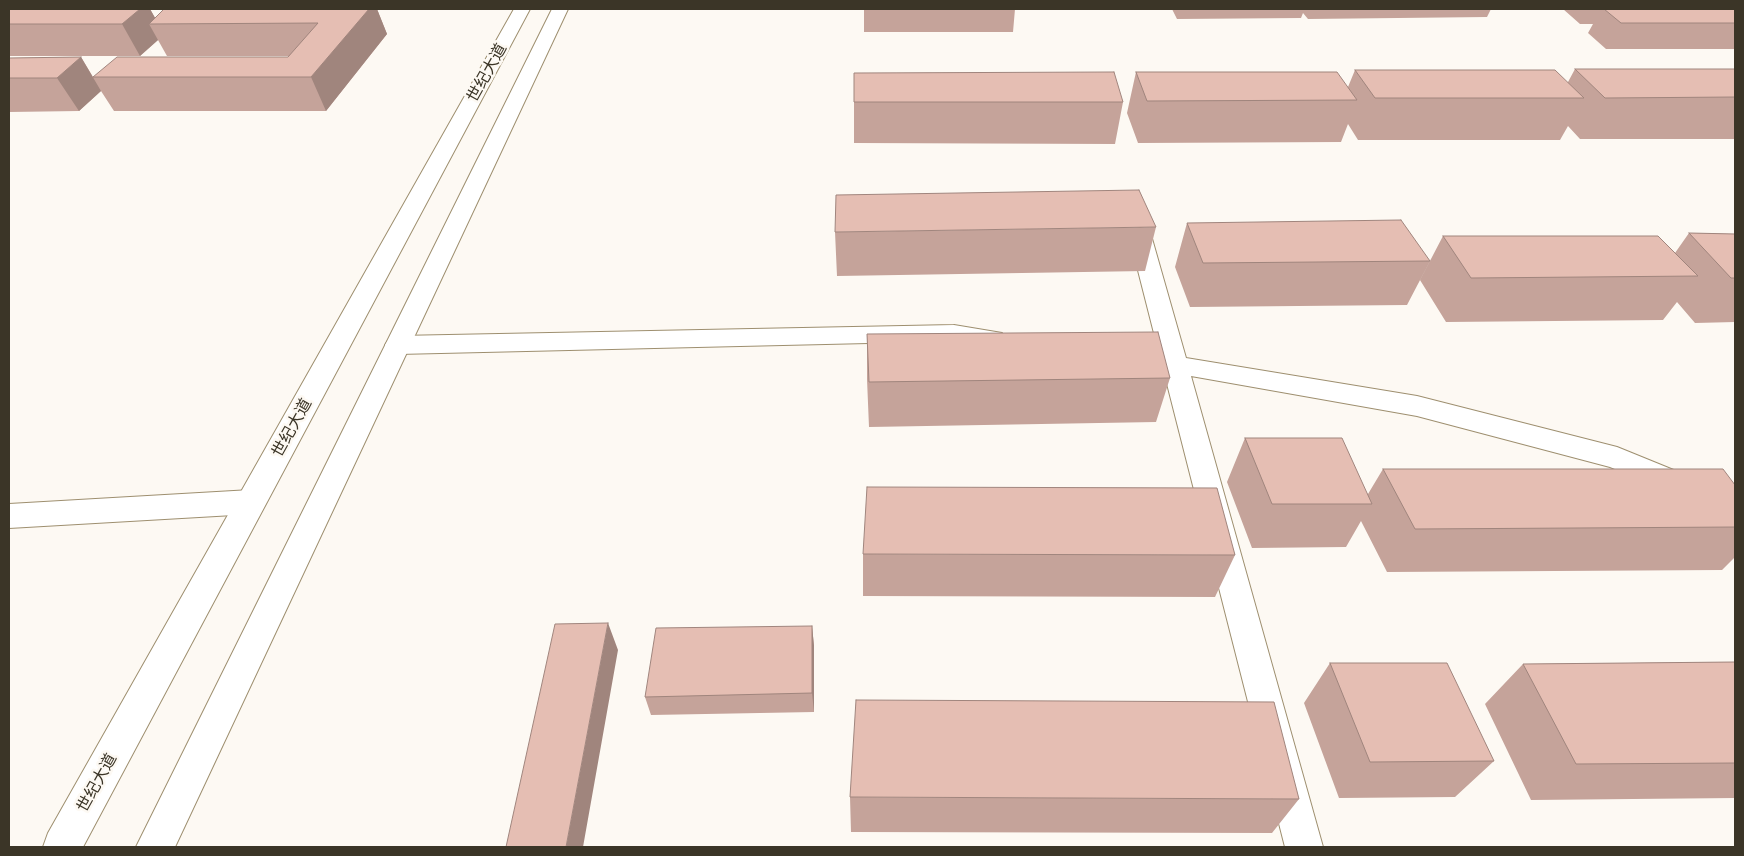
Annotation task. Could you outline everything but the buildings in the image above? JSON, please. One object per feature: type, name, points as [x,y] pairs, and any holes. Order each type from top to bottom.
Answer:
[{"type":"main road","name":"世纪大道","points":[[62,847],[522,9]]},
{"type":"main road","points":[[155,847],[560,9]]},
{"type":"main road","points":[[1140,235],[1304,847]]},
{"type":"main road","points":[[398,345],[954,333],[1021,342]]},
{"type":"main road","points":[[1106,354],[1173,363],[1417,406],[1617,458],[1735,507]]},
{"type":"main road","points":[[9,516],[251,502]]}]
